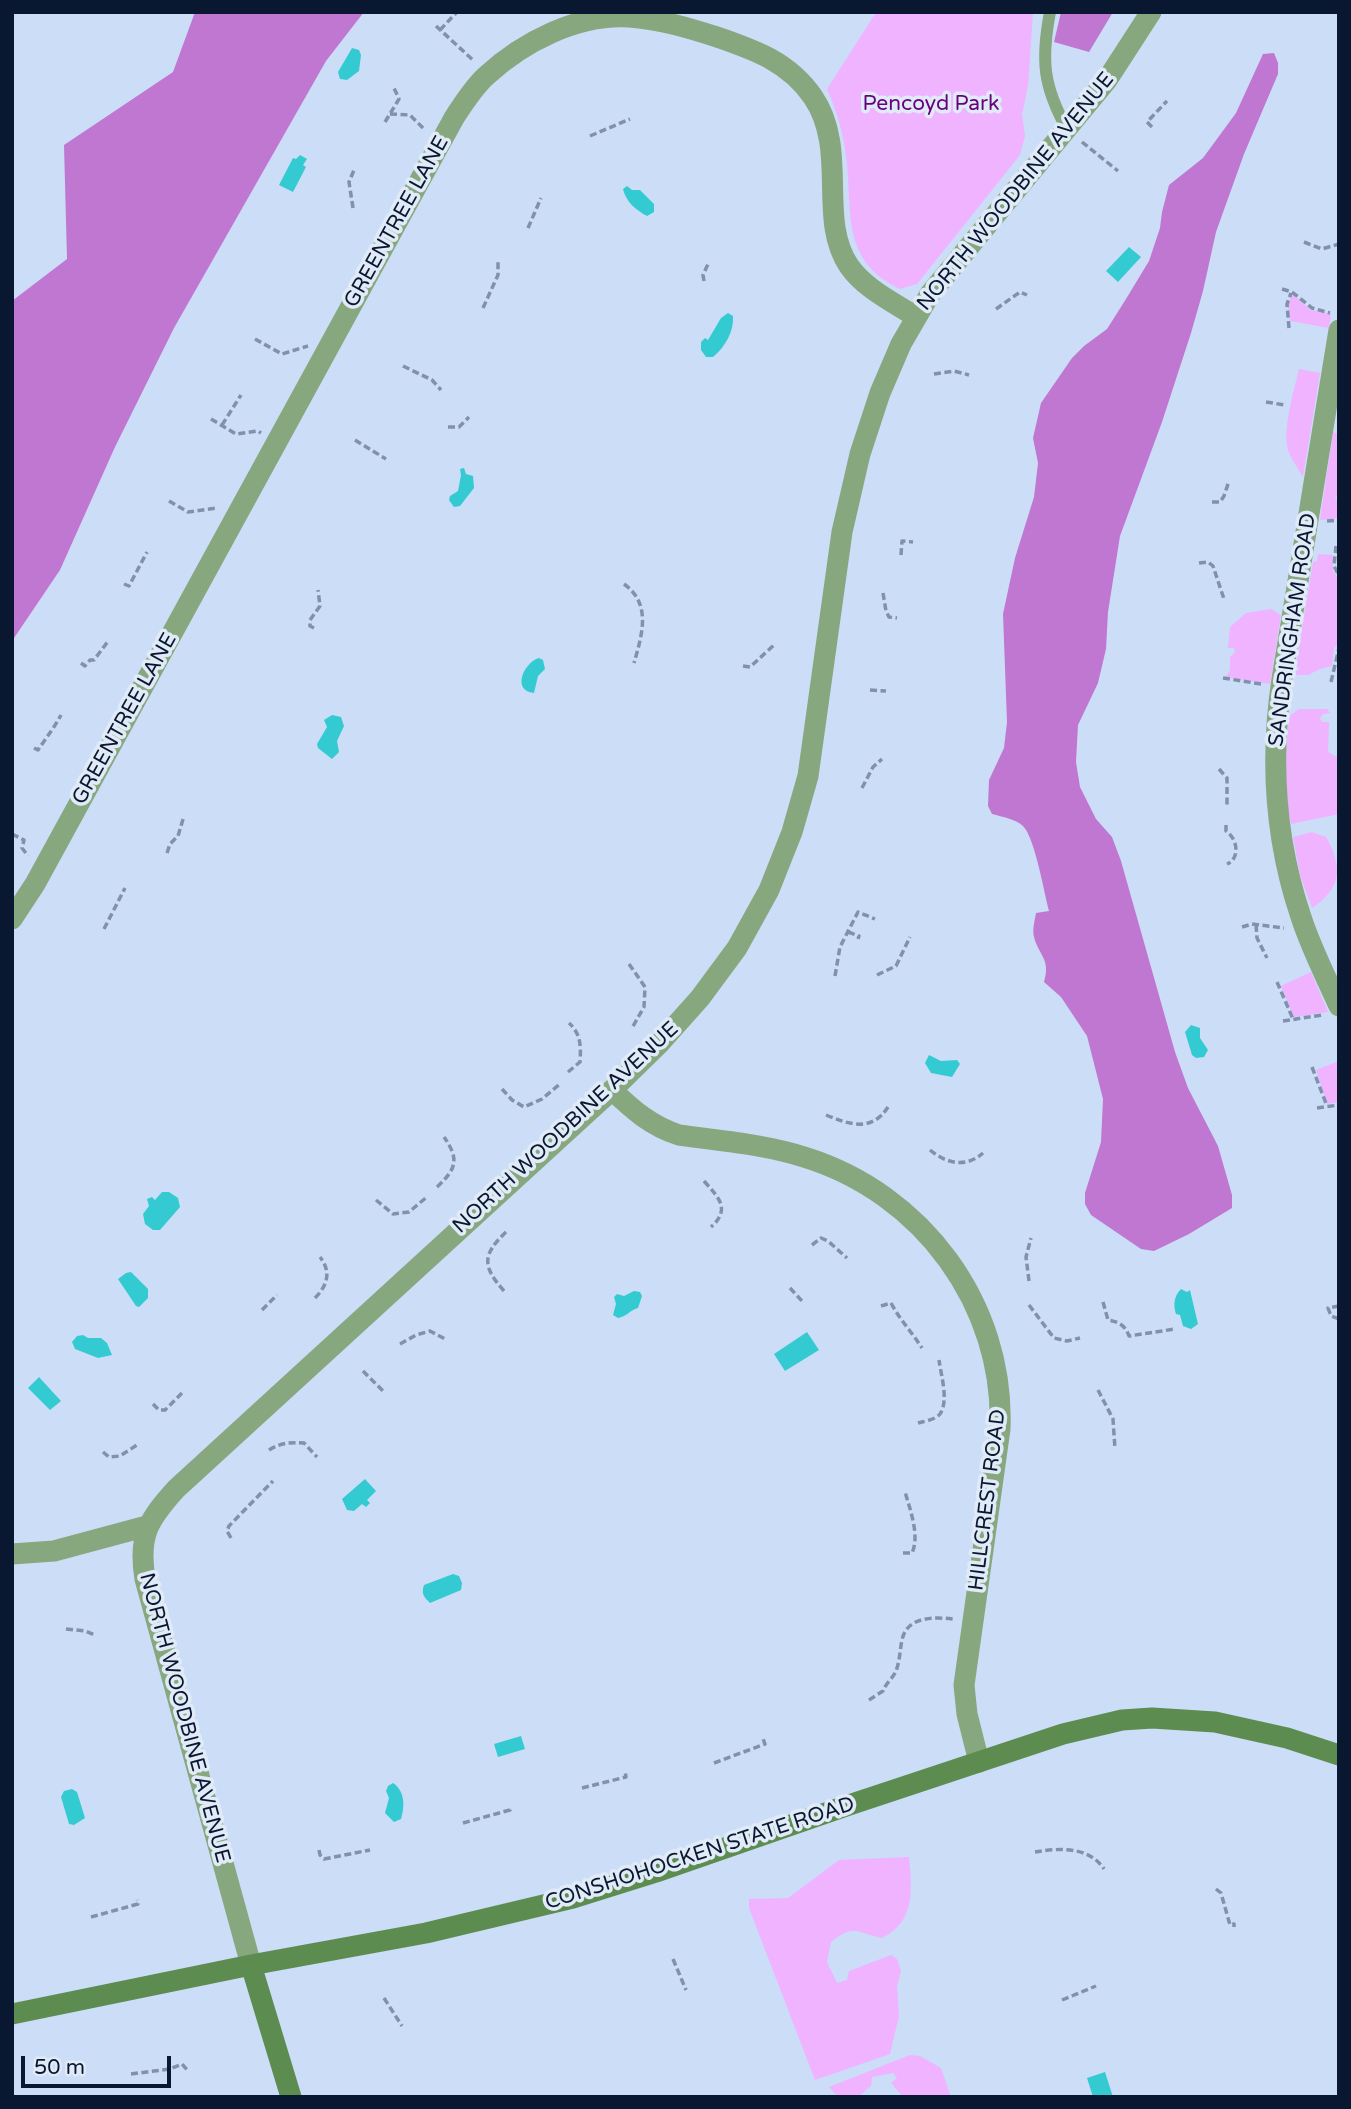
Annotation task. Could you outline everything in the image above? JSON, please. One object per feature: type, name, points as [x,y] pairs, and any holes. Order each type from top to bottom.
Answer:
[{"type":"main road","name":"CONSHOHOCKEN STATE ROAD","points":[[12,2014],[251,1965],[426,1933],[573,1898],[1063,1734],[1122,1720],[1183,1718],[1237,1726],[1287,1738],[1339,1755]]},
{"type":"main road","name":"NORTH WOODBINE AVENUE","points":[[251,1965],[291,2097]]},
{"type":"street","name":"NORTH WOODBINE AVENUE","points":[[251,1965],[145,1578],[142,1546],[147,1526],[162,1504],[185,1481],[659,1044],[700,998],[737,948],[769,890],[792,832],[808,776],[842,532],[858,460],[880,393],[901,344],[916,317],[952,267],[1107,80],[1151,12]]},
{"type":"street","name":"GREENTREE LANE","points":[[12,919],[45,866],[454,118],[484,78],[506,59],[532,43],[578,23],[605,18],[637,18],[698,31],[771,57],[801,81],[824,118],[832,153],[837,234],[841,251],[849,266],[877,292],[916,317]]},
{"type":"street","name":"SANDRINGHAM ROAD","points":[[1332,1011],[1286,861],[1279,821],[1275,760],[1280,688],[1339,330]]},
{"type":"street","name":"HILLCREST ROAD","points":[[612,1090],[635,1113],[663,1130],[679,1135],[782,1151],[848,1174],[889,1199],[908,1214],[943,1252],[980,1315],[995,1362],[1001,1407],[965,1696],[979,1762]]},
{"type":"street","points":[[12,1554],[54,1551],[147,1526]]},
{"type":"lane","points":[[1050,12],[1045,48],[1046,80],[1053,102],[1067,129]]},
{"type":"path","points":[[440,30],[457,12]]},
{"type":"path","points":[[436,26],[469,56]]},
{"type":"path","points":[[385,122],[399,99],[394,88]]},
{"type":"path","points":[[1152,127],[1147,122],[1167,101]]},
{"type":"path","points":[[390,114],[410,115],[440,144]]},
{"type":"path","points":[[590,136],[629,119]]},
{"type":"path","points":[[1085,144],[1118,171]]},
{"type":"path","points":[[354,170],[349,182],[354,208]]},
{"type":"path","points":[[528,228],[541,198]]},
{"type":"path","points":[[1304,242],[1322,249],[1339,244]]},
{"type":"path","points":[[483,307],[498,275],[498,259]]},
{"type":"path","points":[[704,281],[703,275],[708,264]]},
{"type":"path","points":[[1282,289],[1291,292],[1312,308],[1339,314]]},
{"type":"path","points":[[996,309],[1020,292],[1027,295]]},
{"type":"path","points":[[1289,328],[1287,304],[1291,292]]},
{"type":"path","points":[[255,339],[282,354],[309,345],[325,355]]},
{"type":"path","points":[[403,366],[432,380],[441,390]]},
{"type":"path","points":[[934,373],[954,371],[969,375]]},
{"type":"path","points":[[222,425],[241,395]]},
{"type":"path","points":[[1266,402],[1285,405]]},
{"type":"path","points":[[448,427],[459,427],[469,417]]},
{"type":"path","points":[[211,419],[236,434],[258,431],[277,443]]},
{"type":"path","points":[[355,440],[386,459]]},
{"type":"path","points":[[1212,502],[1223,500],[1229,481]]},
{"type":"path","points":[[169,501],[188,512],[218,508],[237,518]]},
{"type":"path","points":[[901,555],[902,541],[913,542]]},
{"type":"path","points":[[1336,546],[1334,566],[1339,576]]},
{"type":"path","points":[[124,584],[129,586],[147,552]]},
{"type":"path","points":[[1199,563],[1208,562],[1213,566],[1224,599]]},
{"type":"path","points":[[624,584],[638,597],[645,626],[634,663]]},
{"type":"path","points":[[314,628],[310,626],[310,620],[320,606],[318,590]]},
{"type":"path","points":[[883,593],[886,611],[890,617],[897,618]]},
{"type":"path","points":[[81,663],[85,666],[90,660],[94,660],[109,640]]},
{"type":"path","points":[[743,666],[750,667],[774,645]]},
{"type":"path","points":[[1331,682],[1339,648]]},
{"type":"path","points":[[1223,678],[1280,688]]},
{"type":"path","points":[[870,690],[886,691]]},
{"type":"path","points":[[34,748],[37,750],[51,734],[61,715]]},
{"type":"path","points":[[862,788],[873,767],[882,759]]},
{"type":"path","points":[[1219,769],[1227,778],[1227,808]]},
{"type":"path","points":[[167,853],[170,844],[178,836],[184,816]]},
{"type":"path","points":[[1226,825],[1226,831],[1233,837],[1236,849],[1235,858],[1227,864]]},
{"type":"path","points":[[12,834],[24,840],[22,848],[45,866]]},
{"type":"path","points":[[104,929],[125,888]]},
{"type":"path","points":[[835,976],[840,947],[858,912],[875,919]]},
{"type":"path","points":[[1242,927],[1256,925],[1280,929],[1303,921]]},
{"type":"path","points":[[1256,925],[1257,939],[1267,958]]},
{"type":"path","points":[[848,932],[859,936],[858,939]]},
{"type":"path","points":[[877,975],[896,966],[909,937]]},
{"type":"path","points":[[629,964],[645,987],[644,1007],[632,1028]]},
{"type":"path","points":[[1277,982],[1293,1019]]},
{"type":"path","points":[[1283,1021],[1332,1011]]},
{"type":"path","points":[[568,1072],[580,1062],[581,1043],[575,1028],[569,1023]]},
{"type":"path","points":[[1312,1067],[1327,1106]]},
{"type":"path","points":[[502,1089],[512,1100],[524,1107],[542,1099],[560,1084]]},
{"type":"path","points":[[1317,1108],[1339,1105]]},
{"type":"path","points":[[826,1115],[852,1124],[868,1124],[880,1119],[888,1107]]},
{"type":"path","points":[[437,1187],[450,1174],[454,1164],[453,1149],[444,1137]]},
{"type":"path","points":[[930,1150],[953,1163],[965,1164],[983,1153]]},
{"type":"path","points":[[704,1181],[718,1197],[722,1207],[720,1219],[710,1227]]},
{"type":"path","points":[[376,1200],[393,1214],[408,1212],[428,1196]]},
{"type":"path","points":[[504,1291],[490,1275],[487,1266],[488,1255],[495,1243],[506,1233]]},
{"type":"path","points":[[812,1245],[821,1238],[847,1258]]},
{"type":"path","points":[[1030,1281],[1026,1257],[1031,1238]]},
{"type":"path","points":[[315,1298],[327,1281],[327,1268],[320,1257]]},
{"type":"path","points":[[790,1288],[802,1301]]},
{"type":"path","points":[[262,1310],[277,1295]]},
{"type":"path","points":[[1103,1302],[1108,1320],[1119,1322],[1126,1328],[1129,1336],[1175,1329]]},
{"type":"path","points":[[881,1306],[891,1303],[901,1323],[909,1328],[922,1348]]},
{"type":"path","points":[[1029,1305],[1054,1338],[1067,1341],[1080,1338]]},
{"type":"path","points":[[1339,1306],[1328,1308],[1331,1316],[1339,1319]]},
{"type":"path","points":[[400,1344],[430,1331],[445,1339]]},
{"type":"path","points":[[918,1423],[932,1419],[940,1413],[944,1402],[939,1360]]},
{"type":"path","points":[[363,1371],[384,1392]]},
{"type":"path","points":[[1098,1390],[1113,1419],[1110,1425],[1115,1449]]},
{"type":"path","points":[[153,1404],[165,1410],[182,1393]]},
{"type":"path","points":[[269,1450],[278,1444],[304,1443],[317,1457]]},
{"type":"path","points":[[103,1452],[109,1457],[120,1456],[137,1446]]},
{"type":"path","points":[[231,1538],[227,1531],[229,1526],[273,1481]]},
{"type":"path","points":[[903,1553],[912,1553],[915,1548],[912,1516],[905,1492]]},
{"type":"path","points":[[869,1700],[883,1691],[897,1672],[902,1637],[908,1627],[918,1621],[936,1618],[974,1621]]},
{"type":"path","points":[[66,1629],[95,1635]]},
{"type":"path","points":[[714,1763],[765,1744],[762,1736]]},
{"type":"path","points":[[582,1788],[626,1777],[625,1770]]},
{"type":"path","points":[[463,1823],[510,1810],[509,1807]]},
{"type":"path","points":[[1035,1852],[1062,1848],[1087,1854],[1104,1869]]},
{"type":"path","points":[[319,1850],[324,1859],[370,1850]]},
{"type":"path","points":[[1216,1889],[1221,1893],[1230,1925],[1234,1924],[1234,1927]]},
{"type":"path","points":[[91,1917],[138,1904],[137,1900]]},
{"type":"path","points":[[673,1959],[686,1990]]},
{"type":"path","points":[[1062,2000],[1073,1998],[1096,1986]]},
{"type":"path","points":[[384,1998],[402,2025]]},
{"type":"path","points":[[131,2074],[170,2069],[182,2064],[190,2072]]},
{"type":"green space","name":"Pencoyd Park","points":[[878,12],[1033,12],[1028,86],[1022,114],[1025,136],[1020,155],[917,284],[900,289],[881,278],[859,251],[851,219],[844,144],[827,89]]},
{"type":"green space","points":[[1292,294],[1311,310],[1331,314],[1329,328],[1290,321],[1288,305]]},
{"type":"green space","points":[[1299,369],[1320,373],[1303,477],[1289,453],[1286,434]]},
{"type":"green space","points":[[1333,432],[1339,434],[1339,492],[1335,498],[1339,501],[1339,518],[1320,520]]},
{"type":"green space","points":[[1318,554],[1333,555],[1333,571],[1339,580],[1339,643],[1334,648],[1332,666],[1308,675],[1295,675],[1295,671],[1300,669],[1296,665],[1313,562],[1317,561]]},
{"type":"green space","points":[[1271,609],[1281,615],[1270,684],[1226,677],[1230,670],[1230,657],[1235,652],[1234,648],[1228,648],[1230,627],[1246,613]]},
{"type":"green space","points":[[1299,709],[1327,709],[1330,713],[1323,714],[1320,718],[1322,722],[1329,722],[1328,752],[1337,757],[1339,814],[1291,824],[1286,784],[1287,743],[1289,716]]},
{"type":"green space","points":[[1312,832],[1326,837],[1335,858],[1337,876],[1329,893],[1312,908],[1300,875],[1293,837]]},
{"type":"green space","points":[[1311,972],[1328,1012],[1294,1017],[1281,986]]},
{"type":"green space","points":[[1339,1061],[1339,1102],[1327,1104],[1316,1070]]},
{"type":"green space","points":[[909,1857],[911,1892],[901,1923],[882,1938],[856,1931],[846,1933],[831,1942],[827,1962],[837,1983],[847,1980],[849,1971],[891,1955],[897,1959],[901,1971],[897,1986],[899,2016],[890,2054],[815,2080],[749,1908],[749,1899],[788,1898],[839,1860]]},
{"type":"green space","points":[[910,2055],[920,2056],[941,2068],[951,2097],[903,2097],[891,2083],[897,2078],[893,2073],[872,2077],[871,2086],[858,2097],[838,2097],[829,2087]]},
{"type":"shaded area","points":[[195,12],[364,12],[326,61],[174,328],[115,447],[60,570],[12,641],[12,301],[67,259],[64,145],[173,72]]},
{"type":"shaded area","points":[[1061,12],[1113,12],[1089,52],[1054,42]]},
{"type":"shaded area","points":[[352,48],[359,50],[361,55],[359,71],[347,80],[340,79],[338,72]]},
{"type":"shaded area","points":[[1274,53],[1278,74],[1244,154],[1216,232],[1191,333],[1120,536],[1108,612],[1106,649],[1098,683],[1078,725],[1076,762],[1080,787],[1096,819],[1112,837],[1121,861],[1175,1052],[1188,1088],[1218,1146],[1232,1195],[1232,1208],[1154,1251],[1141,1249],[1091,1215],[1085,1204],[1085,1193],[1101,1142],[1103,1099],[1087,1036],[1061,997],[1044,982],[1045,963],[1033,928],[1036,913],[1049,911],[1031,842],[1023,826],[992,814],[988,806],[989,780],[1004,748],[1007,722],[1003,614],[1015,558],[1034,497],[1038,463],[1033,438],[1041,403],[1072,358],[1107,329],[1149,261],[1160,228],[1169,185],[1203,158],[1236,113],[1263,54]]},
{"type":"shaded area","points":[[300,155],[307,159],[303,165],[306,167],[293,192],[279,185],[293,158],[296,159]]},
{"type":"shaded area","points":[[627,186],[632,190],[640,190],[654,204],[654,212],[647,216],[632,205],[623,189]]},
{"type":"shaded area","points":[[1129,247],[1141,257],[1118,282],[1106,271]]},
{"type":"shaded area","points":[[728,313],[733,316],[728,339],[713,357],[706,357],[701,350],[701,342],[705,338],[708,340],[721,318]]},
{"type":"shaded area","points":[[464,468],[466,474],[473,476],[474,488],[460,506],[454,507],[449,500],[450,496],[458,491],[460,469]]},
{"type":"shaded area","points":[[539,658],[543,660],[545,669],[538,676],[534,693],[523,687],[522,676],[529,665]]},
{"type":"shaded area","points":[[332,715],[341,717],[344,726],[337,741],[339,752],[332,759],[318,748],[317,744],[327,727],[324,720]]},
{"type":"shaded area","points":[[1191,1025],[1200,1028],[1200,1038],[1208,1050],[1204,1057],[1196,1058],[1192,1055],[1185,1032]]},
{"type":"shaded area","points":[[929,1055],[941,1061],[957,1060],[960,1064],[952,1077],[931,1073],[925,1063]]},
{"type":"shaded area","points":[[162,1192],[169,1192],[178,1198],[180,1207],[160,1230],[153,1230],[145,1224],[143,1214],[149,1206],[147,1199],[152,1197],[155,1200]]},
{"type":"shaded area","points":[[131,1272],[148,1289],[148,1298],[139,1307],[118,1279]]},
{"type":"shaded area","points":[[1181,1289],[1187,1292],[1190,1290],[1198,1324],[1191,1329],[1183,1326],[1180,1315],[1175,1311],[1174,1304]]},
{"type":"shaded area","points":[[634,1291],[640,1292],[642,1296],[638,1308],[618,1318],[613,1315],[616,1304],[614,1297]]},
{"type":"shaded area","points":[[807,1332],[819,1350],[785,1371],[774,1354]]},
{"type":"shaded area","points":[[77,1336],[88,1338],[101,1338],[107,1343],[112,1355],[98,1358],[75,1349],[72,1342]]},
{"type":"shaded area","points":[[39,1377],[61,1401],[50,1410],[28,1388]]},
{"type":"shaded area","points":[[365,1479],[376,1491],[367,1500],[370,1503],[366,1507],[362,1504],[354,1511],[347,1510],[342,1499]]},
{"type":"shaded area","points":[[453,1574],[459,1576],[461,1590],[430,1603],[424,1595],[424,1585]]},
{"type":"shaded area","points":[[521,1736],[525,1749],[498,1757],[494,1744]]},
{"type":"shaded area","points":[[393,1783],[402,1794],[403,1804],[401,1819],[394,1822],[385,1813],[389,1798],[386,1791]]},
{"type":"shaded area","points":[[72,1789],[77,1792],[85,1818],[74,1825],[69,1824],[61,1797],[64,1791]]},
{"type":"shaded area","points":[[1105,2072],[1113,2097],[1093,2097],[1087,2078]]}]
